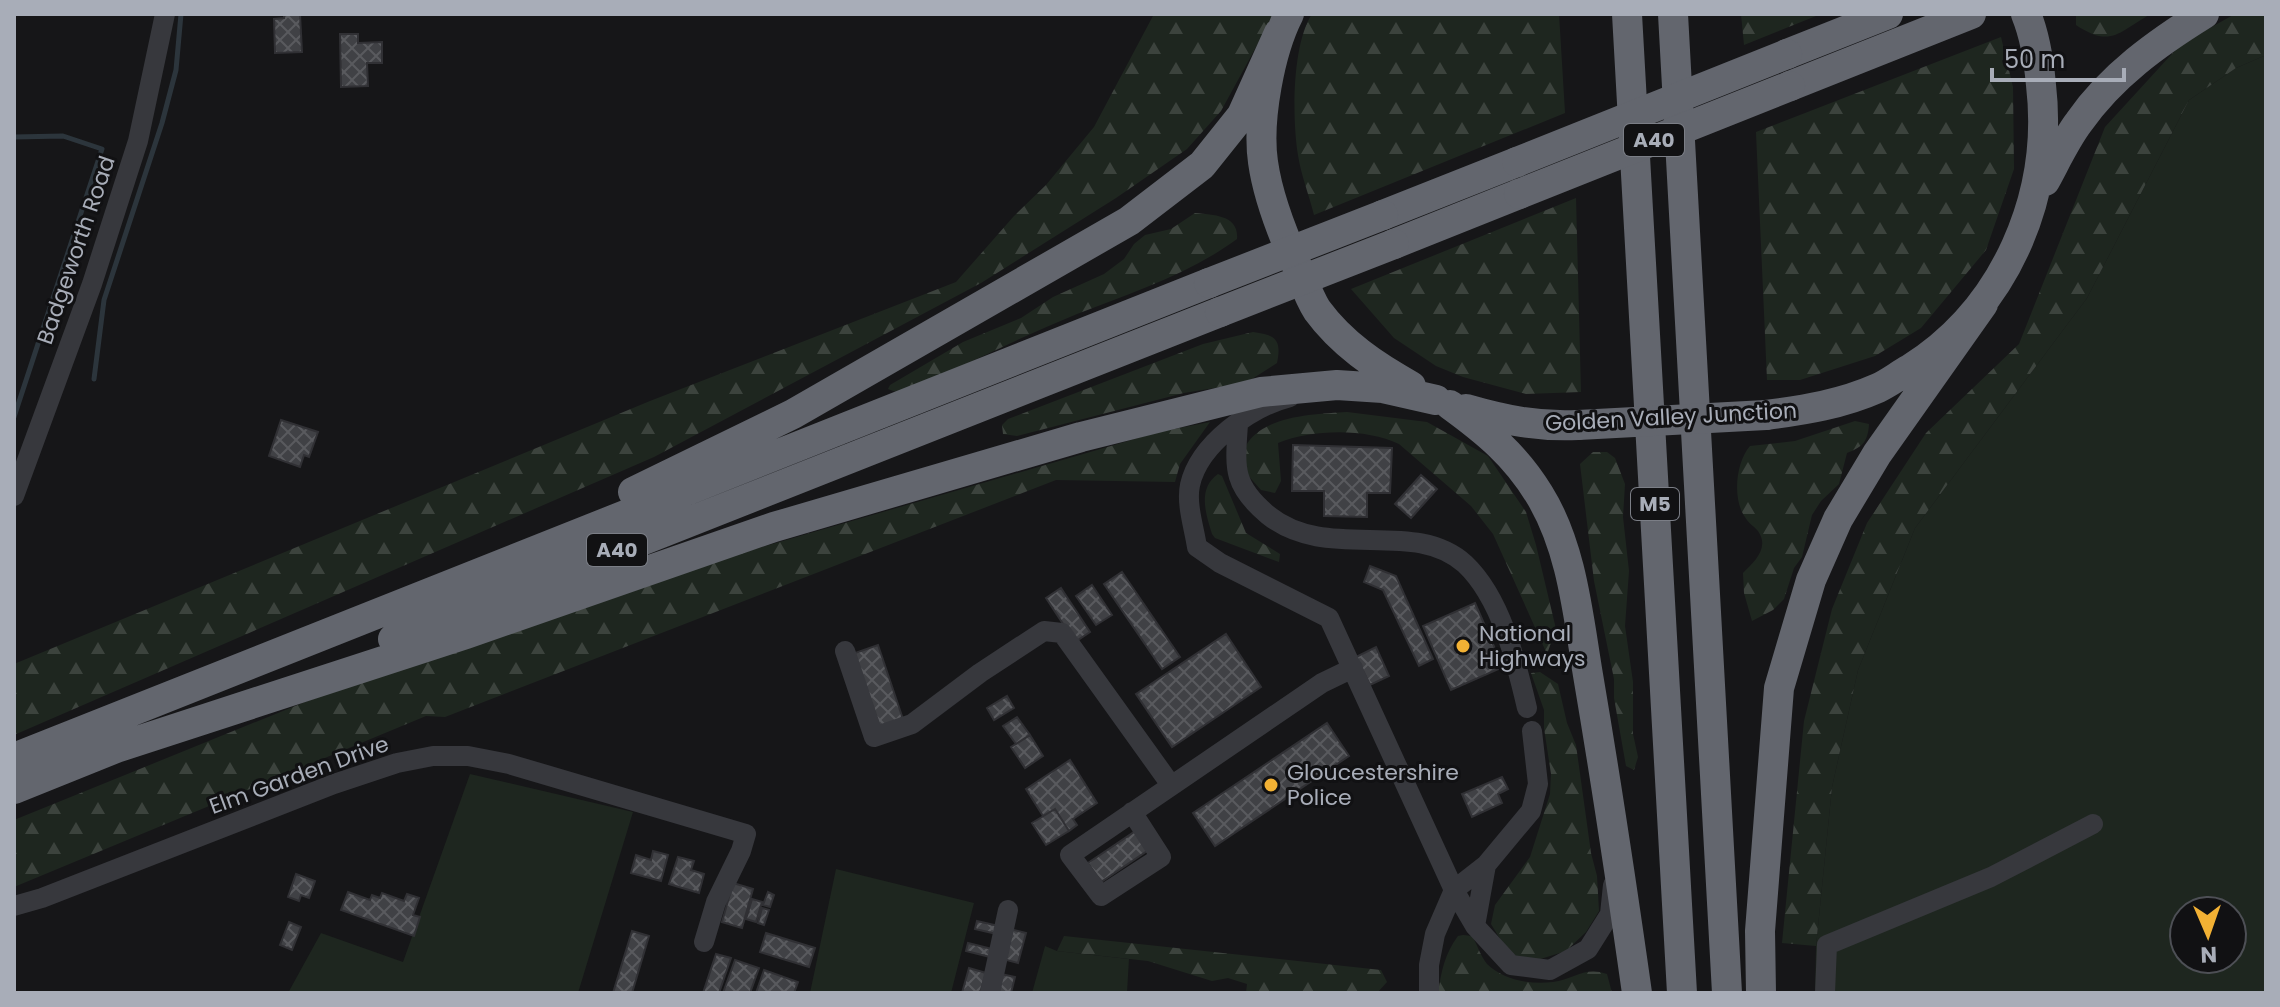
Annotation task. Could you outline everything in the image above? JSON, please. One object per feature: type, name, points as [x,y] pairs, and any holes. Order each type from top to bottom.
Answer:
[{"type":"highway","name":"M5","points":[[1627,14],[1682,993]]},
{"type":"highway","name":"M5","points":[[1673,14],[1727,993]]},
{"type":"highway","name":"A40","points":[[14,758],[1888,14]]},
{"type":"highway","name":"A40","points":[[14,789],[1971,14]]},
{"type":"highway","name":"Golden Valley Junction","points":[[1284,24],[1264,97],[1262,161],[1279,225],[1316,308],[1351,348],[1378,368],[1443,402],[1511,422],[1552,426],[1766,415],[1825,407],[1880,387],[1931,356],[1983,304],[2005,270],[2033,202],[2044,140],[2043,103],[2038,60],[2026,14]]},
{"type":"highway","points":[[2033,202],[2078,123],[2101,95],[2134,62],[2204,14]]},
{"type":"highway","points":[[393,607],[793,414],[1129,221],[1202,165],[1242,115],[1284,24]]},
{"type":"highway","points":[[1761,993],[1760,931],[1779,688],[1811,580],[1838,519],[1877,454],[1983,304]]},
{"type":"highway","points":[[116,748],[466,634],[805,518],[1081,437],[1261,392],[1337,385],[1383,388],[1443,402],[1510,453],[1540,496],[1558,533],[1574,591],[1637,993]]},
{"type":"street","name":"Badgeworth Road","points":[[14,496],[92,284],[138,141],[165,14]]},
{"type":"street","points":[[1337,385],[1277,400],[1207,448],[1191,483],[1189,501],[1197,547],[1220,563],[1329,618],[1454,890],[1475,926],[1511,965],[1550,970],[1588,949],[1610,914],[1616,853]]},
{"type":"street","points":[[1238,424],[1237,477],[1250,500],[1276,521],[1299,533],[1333,540],[1397,541],[1438,548],[1463,563],[1487,591],[1516,660],[1527,708]]},
{"type":"street","points":[[845,651],[874,737],[912,724],[980,673],[1044,631],[1062,633],[1171,785]]},
{"type":"street","points":[[1132,812],[1161,857],[1101,896],[1070,855],[1132,812],[1171,785],[1322,683],[1353,668]]},
{"type":"street","points":[[1429,993],[1429,965],[1435,934],[1454,890],[1486,865],[1531,811],[1538,784],[1532,731]]},
{"type":"street","name":"Elm Garden Drive","points":[[14,906],[397,763],[433,756],[468,756],[509,764],[746,834],[716,902],[704,942]]},
{"type":"street","points":[[1825,993],[1827,945],[1991,877],[2093,824]]},
{"type":"street","points":[[1475,926],[1486,865]]},
{"type":"street","points":[[990,993],[1008,910]]},
{"type":"green space","points":[[1154,14],[1274,14],[1221,111],[1187,149],[1116,198],[981,283],[654,457],[14,735],[14,664],[650,401],[956,282],[1046,185],[1094,127]]},
{"type":"green space","points":[[1312,14],[1559,14],[1565,113],[1314,215],[1301,170],[1295,122],[1297,62],[1305,27]]},
{"type":"green space","points":[[1741,14],[1821,14],[1744,45]]},
{"type":"green space","points":[[2076,14],[2151,14],[2107,37],[2076,25]]},
{"type":"green space","points":[[2235,14],[2266,14],[2266,55],[2236,68],[2189,100],[2087,298],[1915,528],[1858,670],[1832,787],[1816,946],[1782,943],[1804,721],[1832,609],[1867,523],[1926,433],[2019,344],[2105,127],[2181,44]]},
{"type":"green space","points":[[2001,37],[2013,87],[2014,169],[1986,250],[1921,328],[1875,356],[1800,380],[1767,380],[1756,132]]},
{"type":"green space","points":[[2266,55],[2266,993],[1815,993],[1816,946],[1832,787],[1858,670],[1915,528],[2087,298],[2189,100],[2236,68]]},
{"type":"green space","points":[[1576,198],[1581,392],[1526,394],[1463,377],[1436,366],[1394,338],[1351,289]]},
{"type":"green space","points":[[1195,213],[1230,221],[1237,231],[1237,239],[1180,273],[1056,323],[911,390],[896,392],[888,389],[963,342],[1021,318],[1053,297],[1104,274],[1124,259],[1145,235],[1171,229]]},
{"type":"green space","points":[[1253,332],[1272,337],[1278,348],[1277,363],[1252,379],[1184,393],[1017,436],[1003,434],[1002,425],[1008,419],[1203,344]]},
{"type":"green space","points":[[1347,412],[1427,422],[1488,456],[1526,512],[1536,545],[1556,629],[1547,654],[1493,534],[1471,506],[1399,444],[1371,435],[1339,432],[1307,435],[1278,443],[1281,481],[1275,493],[1261,490],[1245,472],[1245,448],[1258,432],[1294,418]]},
{"type":"green space","points":[[1855,421],[1869,424],[1866,439],[1861,446],[1847,453],[1839,484],[1821,501],[1812,515],[1802,557],[1794,568],[1784,599],[1773,610],[1752,621],[1744,593],[1743,573],[1759,554],[1762,543],[1758,531],[1746,519],[1738,501],[1737,481],[1745,453],[1750,446],[1795,441]]},
{"type":"green space","points":[[1210,422],[1180,464],[1175,482],[1056,480],[445,717],[426,716],[14,887],[14,820],[305,702],[662,576],[1159,432]]},
{"type":"green space","points":[[1593,452],[1607,452],[1615,458],[1625,484],[1623,517],[1629,571],[1625,626],[1633,682],[1633,734],[1638,757],[1634,770],[1626,766],[1614,698],[1614,679],[1594,581],[1580,464]]},
{"type":"green space","points":[[1218,474],[1222,476],[1246,533],[1280,554],[1279,562],[1215,538],[1212,534],[1205,494],[1211,480]]},
{"type":"green space","points":[[1540,672],[1558,684],[1567,723],[1576,745],[1597,876],[1599,911],[1586,932],[1566,951],[1534,961],[1520,959],[1505,947],[1491,924],[1495,905],[1530,857],[1550,794],[1551,774],[1544,710],[1531,673]]},
{"type":"green space","points":[[470,774],[633,812],[578,993],[288,993],[321,933],[403,962]]},
{"type":"green space","points":[[836,869],[974,903],[951,993],[810,993]]},
{"type":"green space","points":[[1064,936],[1381,970],[1387,982],[1377,993],[1246,993],[1247,984],[1228,978],[1212,981],[1148,961],[1057,951]]},
{"type":"green space","points":[[1458,936],[1472,936],[1487,964],[1509,978],[1545,983],[1586,972],[1599,972],[1607,974],[1612,993],[1438,993],[1447,956]]},
{"type":"green space","points":[[1045,946],[1057,951],[1129,959],[1127,993],[1032,993]]},
{"type":"building","points":[[284,14],[300,14],[302,52],[275,53],[274,19],[284,18]]},
{"type":"building","points":[[340,34],[358,34],[358,43],[382,42],[382,63],[367,63],[368,86],[341,87]]},
{"type":"building","points":[[281,420],[318,432],[309,457],[304,455],[300,467],[269,456]]},
{"type":"building","points":[[1293,445],[1392,448],[1390,493],[1367,493],[1367,517],[1324,516],[1324,491],[1292,491]]},
{"type":"building","points":[[1421,475],[1437,489],[1411,518],[1395,504]]},
{"type":"building","points":[[1370,566],[1396,576],[1433,659],[1419,666],[1383,590],[1364,582]]},
{"type":"building","points":[[1122,572],[1180,657],[1162,669],[1104,584]]},
{"type":"building","points":[[1092,585],[1112,615],[1096,625],[1076,596]]},
{"type":"building","points":[[1061,588],[1090,632],[1075,642],[1046,598]]},
{"type":"building","name":"National Highways","points":[[1475,603],[1503,667],[1451,690],[1423,626]]},
{"type":"building","points":[[1226,634],[1261,687],[1172,747],[1136,694]]},
{"type":"building","points":[[878,645],[904,722],[877,731],[852,654]]},
{"type":"building","points":[[1376,647],[1389,676],[1370,685],[1356,657]]},
{"type":"building","points":[[1007,696],[1014,708],[994,720],[987,708]]},
{"type":"building","points":[[1017,717],[1030,735],[1016,744],[1003,726]]},
{"type":"building","name":"Gloucestershire Police","points":[[1327,723],[1349,756],[1215,846],[1193,813]]},
{"type":"building","points":[[1030,735],[1043,756],[1025,768],[1011,747]]},
{"type":"building","points":[[1070,760],[1097,803],[1073,819],[1077,825],[1069,831],[1055,809],[1043,816],[1026,789]]},
{"type":"building","points":[[1502,777],[1508,789],[1498,794],[1502,803],[1472,817],[1462,794]]},
{"type":"building","points":[[1055,809],[1069,831],[1046,845],[1032,823]]},
{"type":"building","points":[[1137,830],[1150,849],[1101,882],[1088,863]]},
{"type":"building","points":[[653,851],[668,855],[661,881],[631,873],[636,855],[651,860]]},
{"type":"building","points":[[678,857],[694,861],[691,870],[704,874],[699,893],[669,884]]},
{"type":"building","points":[[296,874],[315,881],[309,898],[301,895],[299,901],[288,897]]},
{"type":"building","points":[[733,883],[753,889],[742,928],[722,922]]},
{"type":"building","points":[[348,892],[370,900],[372,895],[380,898],[382,893],[404,901],[407,894],[419,898],[413,915],[420,917],[414,936],[341,910]]},
{"type":"building","points":[[768,892],[774,895],[770,907],[763,905]]},
{"type":"building","points":[[752,899],[762,902],[756,922],[746,919]]},
{"type":"building","points":[[762,908],[769,910],[764,925],[758,923]]},
{"type":"building","points":[[977,921],[1003,927],[1001,935],[975,929]]},
{"type":"building","points":[[289,922],[301,927],[292,950],[280,945]]},
{"type":"building","points":[[1010,929],[1026,933],[1018,963],[1003,959]]},
{"type":"building","points":[[632,931],[649,936],[632,993],[613,993]]},
{"type":"building","points":[[766,933],[815,948],[809,967],[760,952]]},
{"type":"building","points":[[968,943],[996,950],[994,958],[966,951]]},
{"type":"building","points":[[716,954],[731,958],[719,993],[703,993]]},
{"type":"building","points":[[735,960],[759,968],[750,993],[723,993]]},
{"type":"building","points":[[969,968],[986,973],[980,993],[962,993]]},
{"type":"building","points":[[764,970],[798,982],[794,993],[756,993]]},
{"type":"building","points":[[1001,974],[1015,977],[1011,993],[996,993]]},
{"type":"waterway","points":[[94,379],[104,300],[162,123],[176,70],[181,14]]},
{"type":"waterway","points":[[14,137],[63,136],[102,149],[14,417]]},
{"type":"place","name":"National Highways","points":[[1463,646]]},
{"type":"place","name":"Gloucestershire Police","points":[[1271,785]]}]
